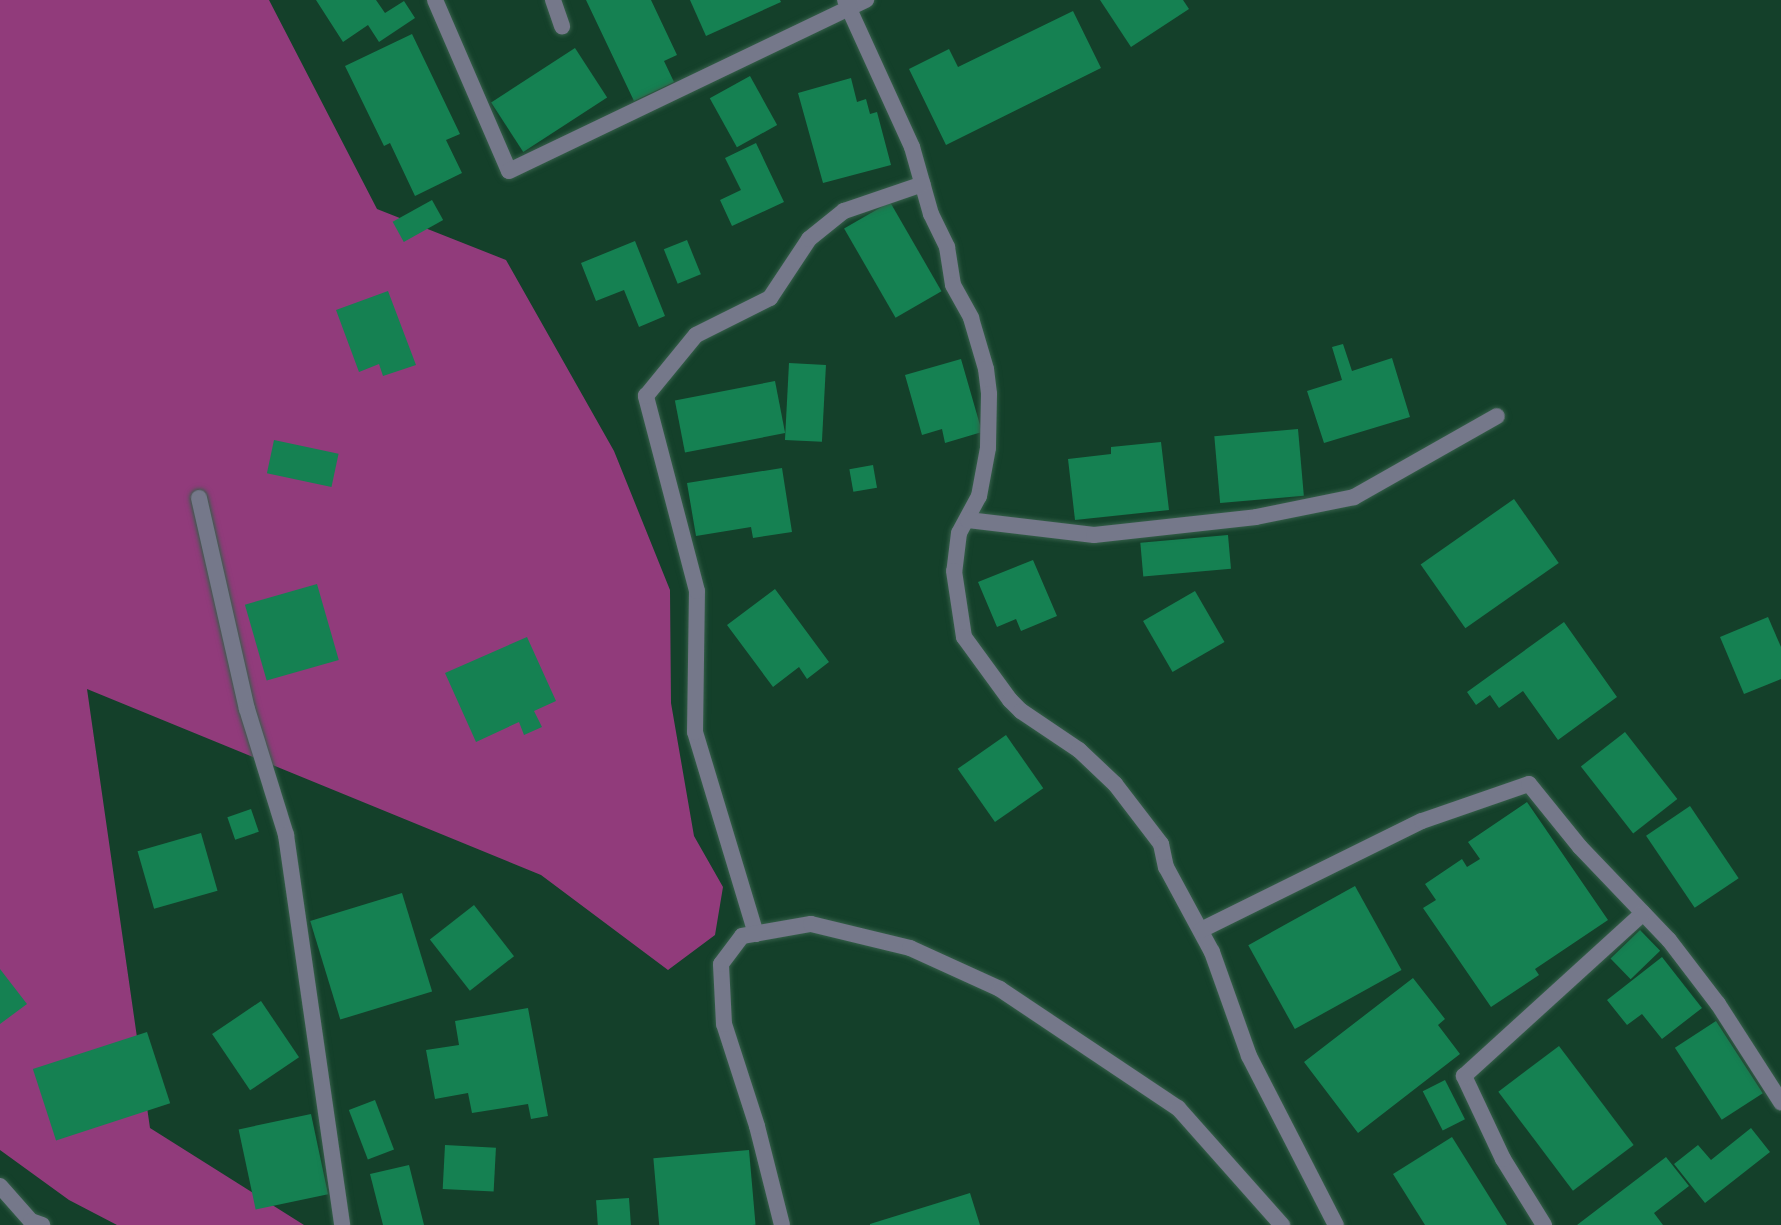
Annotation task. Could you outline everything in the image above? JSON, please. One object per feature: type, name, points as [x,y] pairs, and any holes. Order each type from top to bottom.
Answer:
[{"type":"street","points":[[435,0],[509,171],[847,4],[866,0]]},
{"type":"street","points":[[553,0],[562,26]]},
{"type":"street","points":[[847,4],[912,147],[947,247],[953,285],[971,318],[989,394],[988,448],[979,496],[959,533],[954,571],[964,637],[1021,711],[1079,750],[1133,806],[1161,844],[1166,867],[1201,930],[1234,1007],[1249,1056],[1336,1225]]},
{"type":"street","points":[[756,934],[695,732],[697,591],[646,396],[696,335],[770,298],[809,239],[844,211],[923,184]]},
{"type":"street","points":[[968,520],[1094,535],[1256,517],[1354,497],[1497,416]]},
{"type":"street","points":[[199,498],[247,709],[286,835],[342,1225]]},
{"type":"street","points":[[1201,930],[1422,821],[1529,784],[1580,847],[1643,913],[1718,1004],[1781,1102]]},
{"type":"street","points":[[1544,1225],[1503,1159],[1464,1076],[1643,913]]},
{"type":"street","points":[[782,1225],[757,1126],[724,1024],[721,964],[742,936],[811,924],[910,948],[1000,989],[1178,1108],[1282,1225]]},
{"type":"street","points":[[0,1186],[32,1224]]},
{"type":"shaded area","points":[[0,0],[269,0],[377,209],[506,260],[614,451],[670,590],[671,703],[694,836],[723,887],[715,935],[668,970],[541,875],[87,689],[150,1128],[304,1225],[117,1225],[69,1200],[0,1150]]},
{"type":"building","points":[[316,0],[376,0],[385,13],[404,1],[415,18],[379,42],[368,25],[343,42]]},
{"type":"building","points":[[586,0],[651,0],[677,55],[664,61],[674,82],[634,101]]},
{"type":"building","points":[[690,0],[780,0],[781,2],[706,36]]},
{"type":"building","points":[[1100,0],[1183,0],[1189,9],[1131,47]]},
{"type":"building","points":[[1073,11],[1101,68],[946,145],[909,69],[949,49],[958,67]]},
{"type":"building","points":[[412,34],[460,134],[446,140],[462,173],[415,196],[390,143],[384,146],[345,66]]},
{"type":"building","points":[[575,48],[607,97],[523,152],[491,102]]},
{"type":"building","points":[[750,76],[777,125],[737,147],[710,98]]},
{"type":"building","points":[[851,78],[857,102],[866,99],[870,114],[877,112],[891,165],[823,183],[798,93]]},
{"type":"building","points":[[756,143],[784,202],[732,226],[720,200],[741,190],[725,158]]},
{"type":"building","points":[[432,200],[443,220],[404,242],[393,222]]},
{"type":"building","points":[[890,202],[942,291],[896,318],[844,228]]},
{"type":"building","points":[[687,240],[701,274],[678,284],[664,249]]},
{"type":"building","points":[[635,241],[665,316],[639,327],[624,290],[596,301],[581,263]]},
{"type":"building","points":[[388,291],[416,365],[383,376],[379,364],[359,372],[336,310]]},
{"type":"building","points":[[1343,344],[1352,371],[1392,358],[1410,417],[1324,443],[1307,391],[1342,380],[1332,347]]},
{"type":"building","points":[[961,359],[982,432],[945,443],[942,429],[922,435],[905,375]]},
{"type":"building","points":[[789,363],[826,365],[822,442],[785,440]]},
{"type":"building","points":[[775,381],[785,433],[685,452],[675,400]]},
{"type":"building","points":[[1298,429],[1304,496],[1220,503],[1214,436]]},
{"type":"building","points":[[274,440],[339,454],[331,487],[267,473]]},
{"type":"building","points":[[1161,442],[1169,510],[1075,520],[1068,459],[1111,454],[1111,447]]},
{"type":"building","points":[[873,465],[877,488],[853,492],[849,469]]},
{"type":"building","points":[[782,468],[792,532],[753,538],[751,527],[696,536],[687,483]]},
{"type":"building","points":[[1514,499],[1559,563],[1465,628],[1421,564]]},
{"type":"building","points":[[1228,535],[1231,569],[1143,577],[1140,543]]},
{"type":"building","points":[[1033,560],[1057,616],[1021,631],[1016,619],[997,627],[978,582]]},
{"type":"building","points":[[317,584],[339,660],[267,681],[245,605]]},
{"type":"building","points":[[775,589],[829,662],[807,679],[799,667],[773,687],[727,625]]},
{"type":"building","points":[[1195,591],[1224,642],[1173,672],[1143,621]]},
{"type":"building","points":[[1768,617],[1781,647],[1781,679],[1744,694],[1720,637]]},
{"type":"building","points":[[1564,622],[1617,697],[1558,740],[1523,691],[1499,708],[1490,695],[1476,705],[1467,692]]},
{"type":"building","points":[[527,637],[556,701],[534,711],[542,727],[524,735],[519,722],[476,742],[445,673]]},
{"type":"building","points":[[1625,732],[1677,799],[1633,833],[1581,766]]},
{"type":"building","points":[[1006,735],[1043,788],[995,822],[958,769]]},
{"type":"building","points":[[1527,802],[1608,920],[1535,969],[1539,975],[1491,1007],[1423,908],[1436,900],[1425,884],[1462,859],[1467,867],[1480,859],[1468,842]]},
{"type":"building","points":[[1690,806],[1739,878],[1695,908],[1646,836]]},
{"type":"building","points":[[251,809],[259,832],[235,840],[227,817]]},
{"type":"building","points":[[201,833],[218,891],[154,909],[138,851]]},
{"type":"building","points":[[1355,886],[1402,970],[1295,1029],[1248,945]]},
{"type":"building","points":[[402,893],[432,991],[340,1020],[310,921]]},
{"type":"building","points":[[474,905],[514,956],[470,991],[430,939]]},
{"type":"building","points":[[1640,930],[1660,951],[1631,979],[1611,958]]},
{"type":"building","points":[[1662,957],[1702,1008],[1662,1039],[1642,1014],[1627,1025],[1607,1000]]},
{"type":"building","points":[[0,969],[27,1004],[0,1024]]},
{"type":"building","points":[[1413,978],[1445,1019],[1438,1025],[1460,1054],[1358,1133],[1304,1062]]},
{"type":"building","points":[[261,1001],[299,1057],[250,1090],[212,1034]]},
{"type":"building","points":[[528,1008],[548,1116],[531,1119],[528,1104],[472,1113],[468,1093],[435,1099],[426,1050],[459,1045],[455,1021]]},
{"type":"building","points":[[1716,1021],[1763,1093],[1722,1120],[1675,1048]]},
{"type":"building","points":[[147,1032],[170,1103],[56,1140],[33,1069]]},
{"type":"building","points":[[1559,1046],[1634,1145],[1573,1191],[1498,1092]]},
{"type":"building","points":[[1445,1080],[1465,1119],[1443,1131],[1423,1091]]},
{"type":"building","points":[[375,1100],[394,1149],[368,1160],[349,1110]]},
{"type":"building","points":[[311,1114],[328,1194],[256,1210],[239,1129]]},
{"type":"building","points":[[1751,1128],[1770,1152],[1705,1203],[1674,1164],[1698,1145],[1711,1160]]},
{"type":"building","points":[[1452,1137],[1507,1225],[1425,1225],[1393,1174]]},
{"type":"building","points":[[445,1145],[496,1148],[494,1192],[443,1189]]},
{"type":"building","points":[[749,1150],[756,1225],[659,1225],[653,1158]]},
{"type":"building","points":[[1666,1157],[1689,1186],[1654,1213],[1663,1225],[1577,1225]]},
{"type":"building","points":[[409,1165],[424,1225],[383,1225],[370,1174]]},
{"type":"building","points":[[970,1193],[980,1225],[870,1225],[870,1224]]},
{"type":"building","points":[[629,1198],[631,1225],[598,1225],[596,1200]]}]
